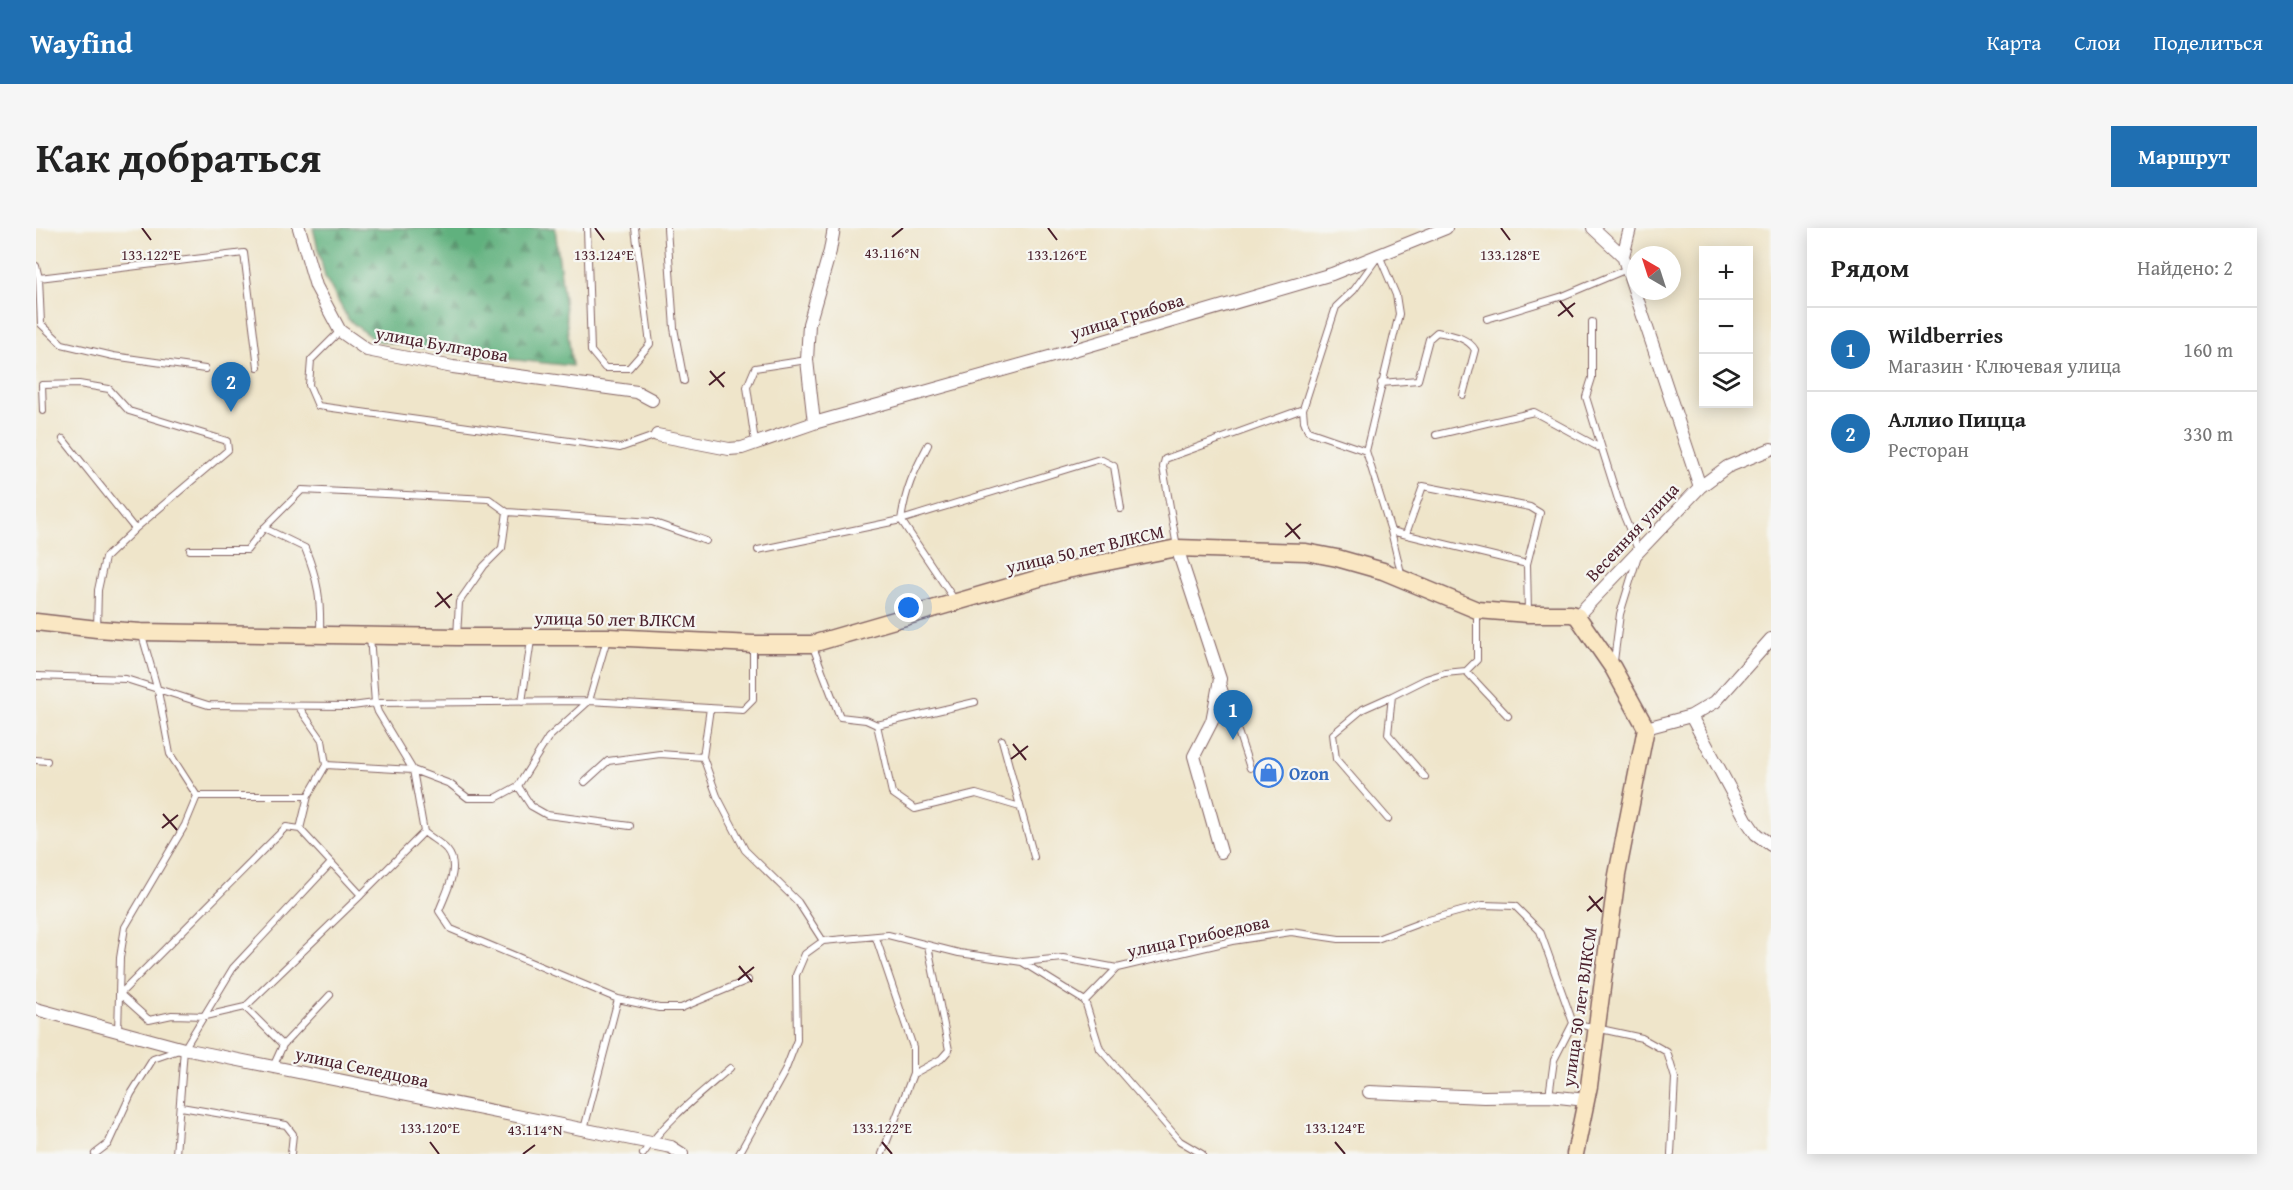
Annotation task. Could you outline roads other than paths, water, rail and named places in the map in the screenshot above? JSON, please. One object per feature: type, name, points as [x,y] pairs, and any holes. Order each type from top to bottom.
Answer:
[{"type":"street","name":"улица Булгарова","points":[[299,228],[316,286],[340,331],[367,350],[453,367],[637,392],[652,400]]},
{"type":"street","points":[[814,423],[807,360],[809,324],[830,251],[834,228]]},
{"type":"street","name":"улица Грибова","points":[[755,442],[1332,274],[1446,228]]},
{"type":"street","points":[[1593,228],[1623,256],[1630,228]]},
{"type":"street","name":"Весенняя улица","points":[[1623,256],[1627,269]]},
{"type":"street","name":"Весенняя улица","points":[[1577,616],[1700,487],[1637,300]]},
{"type":"street","points":[[657,435],[729,448],[742,448],[755,442]]},
{"type":"street","points":[[1700,487],[1727,467],[1771,449]]},
{"type":"street","points":[[1177,548],[1220,679],[1212,721],[1194,756],[1221,852]]},
{"type":"street","name":"улица 50 лет ВЛКСМ","points":[[36,622],[141,632],[608,637],[753,644],[812,644],[1067,570],[1177,548],[1306,552],[1337,558],[1402,578],[1477,610],[1528,614],[1563,613],[1577,616]]},
{"type":"street","points":[[1577,616],[1613,668],[1646,728],[1690,716],[1715,702],[1771,639]]},
{"type":"street","points":[[1690,716],[1747,821],[1756,834],[1771,845]]},
{"type":"street","name":"улица 50 лет ВЛКСМ","points":[[1575,1154],[1586,1100],[1617,875],[1646,728]]},
{"type":"street","name":"улица Селедцова","points":[[36,1009],[184,1049],[584,1130],[647,1149],[671,1148],[682,1154]]},
{"type":"street","points":[[1369,1092],[1484,1097],[1549,1096],[1586,1100]]},
{"type":"lane","points":[[587,228],[591,351],[605,368],[629,368],[650,344],[635,228]]},
{"type":"lane","points":[[667,228],[674,328],[684,381]]},
{"type":"lane","points":[[39,279],[244,253],[258,367]]},
{"type":"lane","points":[[1379,255],[1396,295],[1399,314],[1366,451],[1391,531],[1402,578]]},
{"type":"lane","points":[[1366,451],[1308,431],[1303,409],[1336,307],[1354,290],[1379,255]]},
{"type":"lane","points":[[36,266],[39,279],[41,324],[62,344],[113,356],[205,369]]},
{"type":"lane","points":[[1487,320],[1563,296],[1627,269]]},
{"type":"lane","points":[[1592,322],[1592,378],[1586,397],[1621,509],[1639,552],[1620,614],[1613,668]]},
{"type":"lane","points":[[340,331],[311,360],[309,385],[318,406],[620,448],[657,435]]},
{"type":"lane","points":[[1381,383],[1418,380],[1429,339],[1437,332],[1457,337],[1473,345],[1475,350],[1463,394]]},
{"type":"lane","points":[[755,442],[747,387],[755,368],[807,360]]},
{"type":"lane","points":[[43,411],[42,385],[79,384],[109,389],[129,411],[227,441],[228,450],[135,529],[105,558],[98,590],[97,629]]},
{"type":"lane","points":[[1177,548],[1163,467],[1165,459],[1303,409]]},
{"type":"lane","points":[[1436,435],[1534,412],[1602,449]]},
{"type":"lane","points":[[63,439],[135,529]]},
{"type":"lane","points":[[928,445],[905,495],[901,520],[956,602]]},
{"type":"lane","points":[[758,550],[901,520],[1100,459],[1114,466],[1121,509]]},
{"type":"lane","points":[[1406,534],[1423,486],[1530,507],[1540,513],[1527,564],[1528,614]]},
{"type":"lane","points":[[190,550],[247,550],[264,528],[302,490],[489,499],[507,512],[652,522],[706,541]]},
{"type":"lane","points":[[456,637],[459,602],[484,566],[502,548],[507,512]]},
{"type":"lane","points":[[264,528],[305,548],[315,574],[321,603],[321,633]]},
{"type":"lane","points":[[1391,531],[1527,564]]},
{"type":"lane","points":[[1388,819],[1336,759],[1333,734],[1363,709],[1426,679],[1444,673],[1466,671],[1477,660],[1477,610]]},
{"type":"lane","points":[[141,632],[158,691],[170,754],[197,796]]},
{"type":"lane","points":[[370,635],[375,704],[413,770],[424,832],[448,851],[453,861],[453,873],[439,911],[450,929],[618,999],[659,1008],[681,1008],[748,980]]},
{"type":"lane","points":[[522,702],[531,636]]},
{"type":"lane","points":[[326,765],[413,770],[450,784],[468,798],[496,798],[518,786],[548,738],[589,700],[608,637]]},
{"type":"lane","points":[[36,676],[126,679],[208,705],[352,706],[589,700],[743,710],[753,700],[753,644]]},
{"type":"lane","points":[[812,644],[840,717],[866,720],[877,725],[975,702]]},
{"type":"lane","points":[[1466,671],[1508,716]]},
{"type":"lane","points":[[1220,679],[1250,768]]},
{"type":"lane","points":[[1392,696],[1388,734],[1425,777]]},
{"type":"lane","points":[[298,706],[322,740],[326,765],[308,796],[300,829]]},
{"type":"lane","points":[[710,708],[703,757],[717,796],[745,850],[798,902],[823,940],[805,954],[796,975],[797,1040],[785,1071],[740,1154]]},
{"type":"lane","points":[[877,725],[892,793],[915,809],[976,794],[1020,807]]},
{"type":"lane","points":[[1002,740],[1034,857]]},
{"type":"lane","points":[[585,782],[608,761],[660,754],[703,757]]},
{"type":"lane","points":[[36,760],[47,761]]},
{"type":"lane","points":[[518,786],[531,806],[547,815],[630,826]]},
{"type":"lane","points":[[197,796],[308,796]]},
{"type":"lane","points":[[118,1033],[120,958],[125,927],[184,825],[197,796]]},
{"type":"lane","points":[[120,994],[286,827],[300,829],[361,895]]},
{"type":"lane","points":[[120,994],[149,1020],[172,1015],[206,1016],[245,1007],[424,832]]},
{"type":"lane","points":[[176,1154],[184,1049],[233,968],[331,863]]},
{"type":"lane","name":"улица Грибоедова","points":[[823,940],[876,938],[888,935],[959,953],[1022,962],[1063,958],[1117,968],[1232,941],[1291,933],[1340,939],[1377,939],[1425,921],[1483,905],[1515,906],[1540,931],[1573,1023]]},
{"type":"lane","points":[[876,938],[913,1047],[913,1074],[882,1154]]},
{"type":"lane","points":[[913,1074],[942,1059],[949,1050],[928,946]]},
{"type":"lane","points":[[1022,962],[1085,1001],[1100,1050],[1180,1140],[1202,1154]]},
{"type":"lane","points":[[1085,1001],[1117,968]]},
{"type":"lane","points":[[273,1067],[283,1045],[330,995]]},
{"type":"lane","points":[[584,1130],[618,999]]},
{"type":"lane","points":[[245,1007],[283,1045]]},
{"type":"lane","points":[[1549,1096],[1554,1060],[1573,1023],[1642,1038],[1667,1052],[1675,1078],[1671,1154]]},
{"type":"lane","points":[[95,1154],[108,1144],[131,1094],[153,1059],[184,1049]]},
{"type":"lane","points":[[647,1149],[686,1107],[730,1068]]},
{"type":"lane","points":[[181,1107],[286,1125],[293,1134],[291,1154]]},
{"type":"place","name":"Аллио Пицца","points":[[231,412]]},
{"type":"place","name":"Wildberries","points":[[1233,740]]},
{"type":"place","name":"Ozon","points":[[1268,773]]}]
